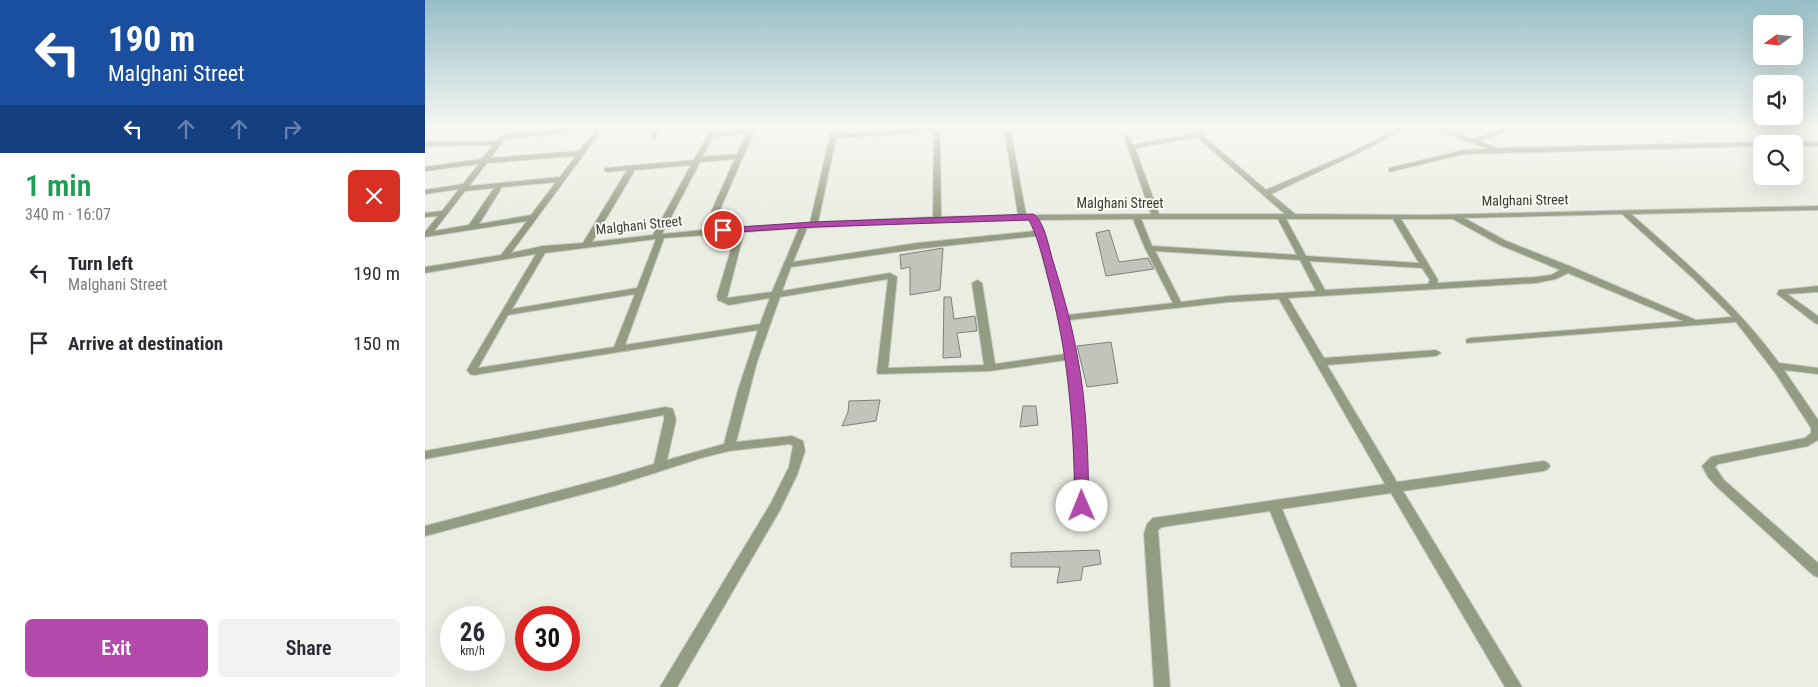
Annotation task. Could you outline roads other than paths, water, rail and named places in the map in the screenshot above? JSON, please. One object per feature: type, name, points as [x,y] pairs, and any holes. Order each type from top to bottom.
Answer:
[{"type":"street","points":[[425,169],[508,159]]},
{"type":"street","points":[[505,255],[577,159]]},
{"type":"street","points":[[608,170],[714,159]]},
{"type":"street","points":[[705,232],[739,159]]},
{"type":"street","points":[[729,447],[738,405],[788,265],[809,225],[827,159]]},
{"type":"street","points":[[937,159],[937,220]]},
{"type":"street","points":[[1014,159],[1027,217],[1041,233],[1065,318],[1072,356],[1081,437],[1082,523]]},
{"type":"street","points":[[1135,159],[1156,216]]},
{"type":"street","points":[[1228,159],[1292,216]]},
{"type":"street","points":[[1265,193],[1341,159]]},
{"type":"street","points":[[1392,170],[1436,159]]},
{"type":"street","points":[[426,235],[484,161]]},
{"type":"street","points":[[618,350],[659,237],[697,161]]},
{"type":"street","points":[[587,244],[632,168]]},
{"type":"street","points":[[425,192],[563,178]]},
{"type":"street","points":[[473,226],[500,185]]},
{"type":"street","name":"Malghani Street","points":[[425,270],[505,255],[587,244],[705,232],[809,225],[1027,217],[1395,217],[1818,208]]},
{"type":"street","points":[[1624,212],[1709,288],[1738,319],[1777,366],[1817,428],[1816,441],[1715,460],[1708,466],[1720,483],[1818,571]]},
{"type":"street","points":[[425,215],[444,213]]},
{"type":"street","points":[[426,235],[534,216]]},
{"type":"street","points":[[1280,216],[1321,294]]},
{"type":"street","points":[[1453,216],[1503,242],[1695,322]]},
{"type":"street","points":[[1136,217],[1149,248],[1178,304]]},
{"type":"street","points":[[1395,217],[1426,266],[1433,280],[1431,287]]},
{"type":"street","points":[[741,229],[722,296],[723,300],[729,302],[890,276],[894,280],[882,372],[990,368],[1072,356]]},
{"type":"street","points":[[788,265],[917,246],[1041,233]]},
{"type":"street","points":[[1149,248],[1426,266]]},
{"type":"street","points":[[543,250],[475,363],[473,372],[765,326]]},
{"type":"street","points":[[1065,318],[1178,304],[1536,280],[1553,277],[1569,269]]},
{"type":"street","points":[[977,283],[990,368]]},
{"type":"street","points":[[1818,289],[1782,292],[1782,294],[1818,320]]},
{"type":"street","points":[[505,312],[641,290]]},
{"type":"street","points":[[1282,296],[1394,488],[1514,687]]},
{"type":"street","points":[[1471,341],[1738,319]]},
{"type":"street","points":[[1320,362],[1436,353]]},
{"type":"street","points":[[1777,366],[1818,371]]},
{"type":"street","points":[[425,455],[665,411],[669,412],[670,420],[659,468]]},
{"type":"street","points":[[425,531],[659,468],[700,454],[729,447],[792,440],[799,444],[800,450],[790,478],[776,506],[668,687]]},
{"type":"street","points":[[1162,687],[1151,534],[1152,528],[1158,522],[1544,466]]},
{"type":"street","points":[[1275,505],[1349,687]]}]
